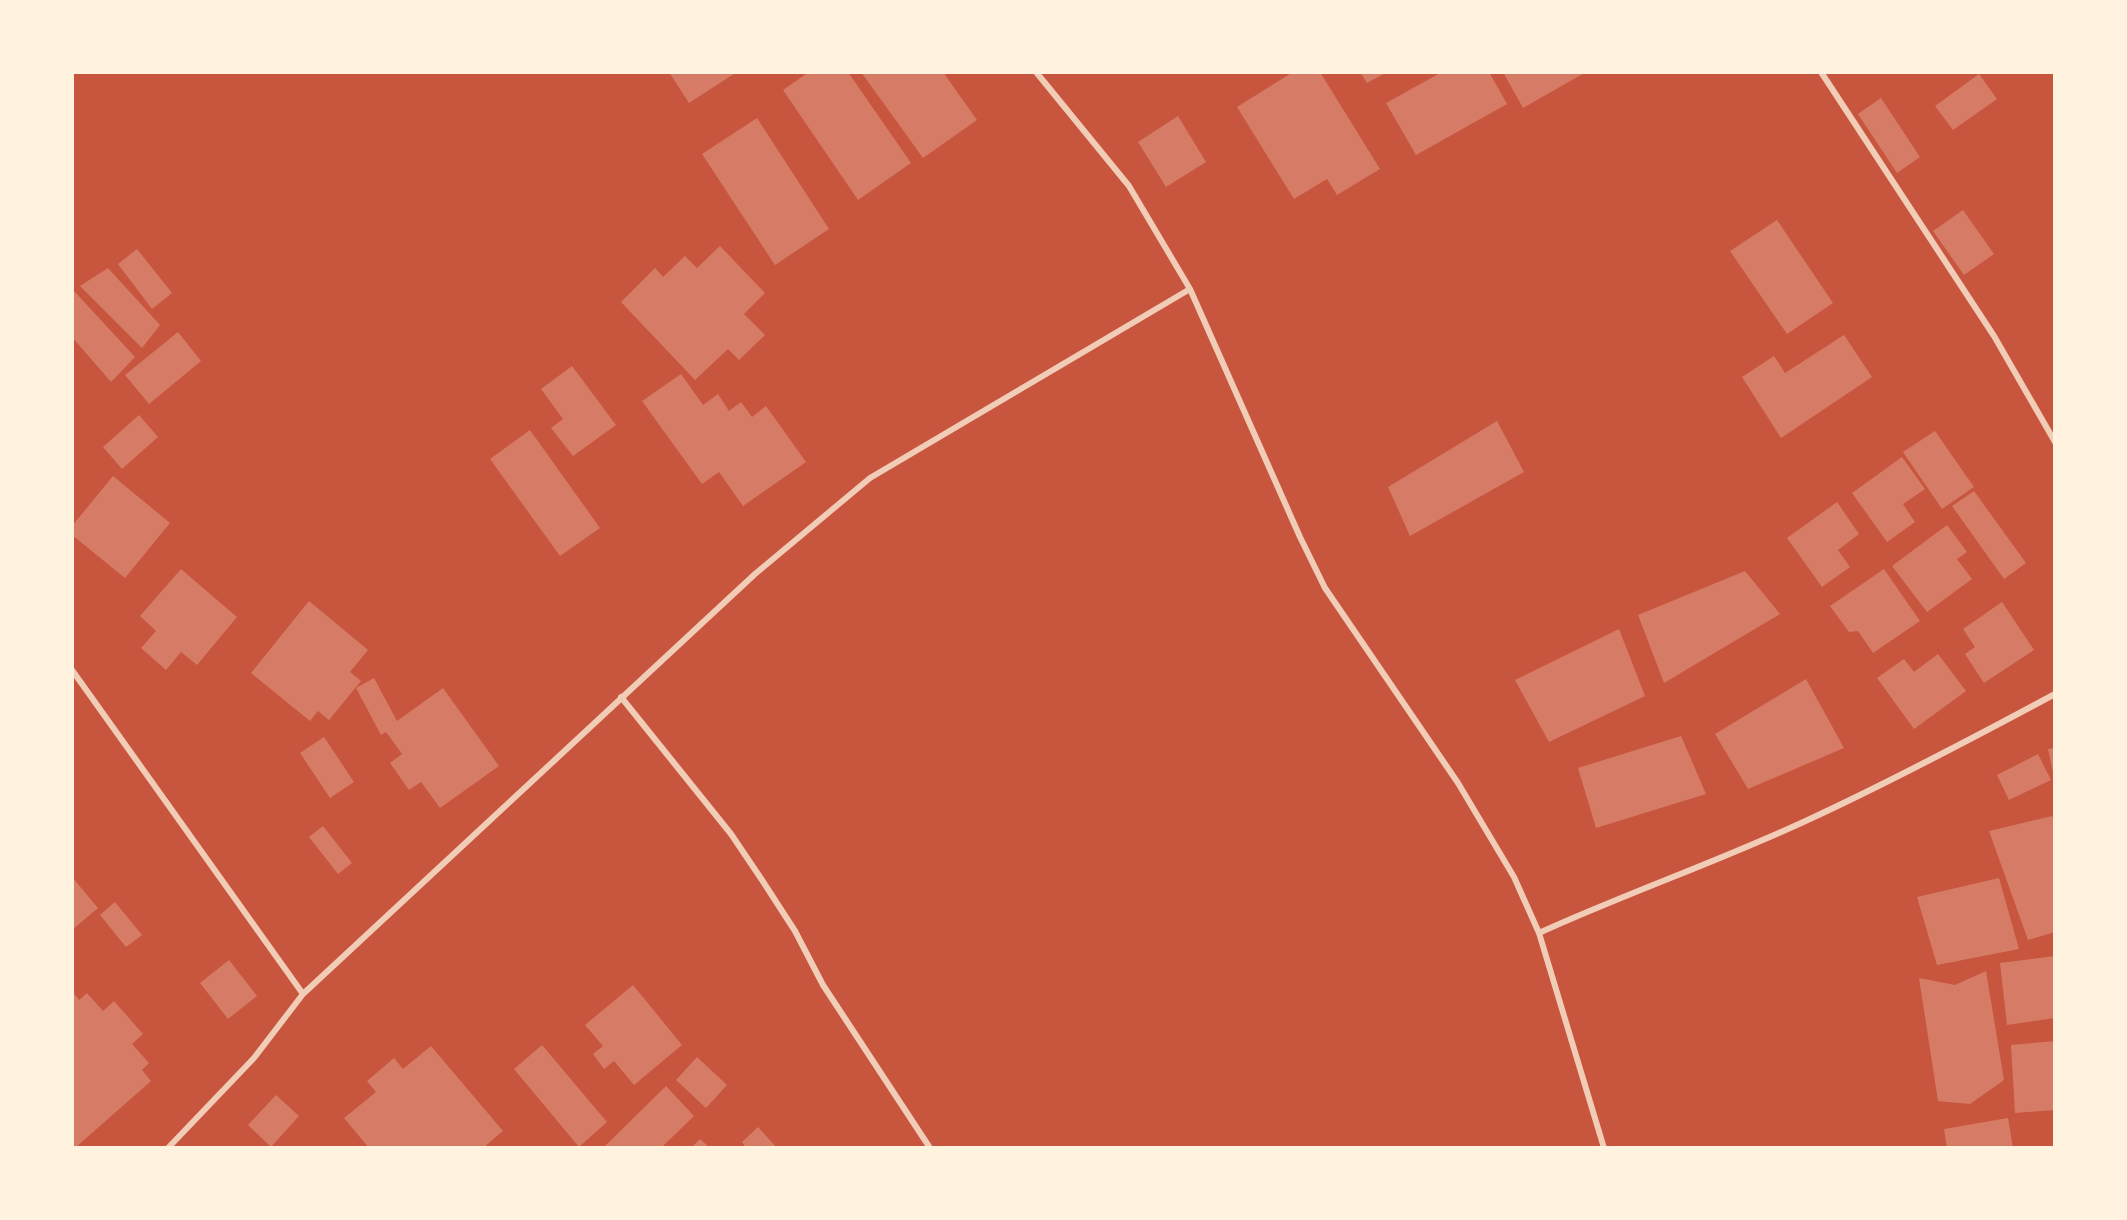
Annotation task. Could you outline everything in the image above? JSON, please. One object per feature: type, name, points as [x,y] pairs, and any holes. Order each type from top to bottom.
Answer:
[{"type":"street","points":[[1036,72],[1129,186],[1190,289],[1325,588],[1458,783],[1514,877],[1539,933],[1604,1148]]},
{"type":"street","points":[[1821,72],[1994,336],[2055,442]]},
{"type":"street","points":[[168,1148],[254,1058],[303,994],[755,574],[870,478],[1190,289]]},
{"type":"street","points":[[72,670],[303,994]]},
{"type":"street","points":[[1539,933],[1600,905],[1811,819],[1974,738],[2055,694]]},
{"type":"street","points":[[621,698],[698,792],[762,880],[795,931],[823,986],[930,1148]]},
{"type":"building","points":[[669,72],[737,72],[689,103]]},
{"type":"building","points":[[809,72],[848,72],[911,163],[858,200],[783,90]]},
{"type":"building","points":[[861,72],[943,72],[977,120],[923,158]]},
{"type":"building","points":[[1293,72],[1320,72],[1380,169],[1337,195],[1327,179],[1294,199],[1237,107]]},
{"type":"building","points":[[1360,72],[1387,72],[1367,83]]},
{"type":"building","points":[[1442,72],[1489,72],[1507,104],[1416,155],[1386,103]]},
{"type":"building","points":[[1503,72],[1586,72],[1523,108]]},
{"type":"building","points":[[1979,74],[1997,99],[1953,130],[1935,106]]},
{"type":"building","points":[[1881,98],[1920,157],[1897,173],[1858,114]]},
{"type":"building","points":[[1178,116],[1206,162],[1166,187],[1138,142]]},
{"type":"building","points":[[757,118],[829,229],[775,265],[702,154]]},
{"type":"building","points":[[1963,210],[1994,254],[1964,275],[1933,231]]},
{"type":"building","points":[[1777,220],[1833,303],[1787,334],[1730,251]]},
{"type":"building","points":[[720,246],[765,293],[744,314],[765,335],[739,360],[728,349],[695,380],[621,302],[655,268],[663,277],[685,256],[697,268]]},
{"type":"building","points":[[137,249],[172,293],[152,309],[118,264]]},
{"type":"building","points":[[108,268],[160,325],[142,348],[80,286]]},
{"type":"building","points":[[74,291],[135,357],[111,382],[72,337],[72,293]]},
{"type":"building","points":[[178,332],[201,361],[149,404],[125,375]]},
{"type":"building","points":[[1844,335],[1872,377],[1781,438],[1742,377],[1774,356],[1785,373]]},
{"type":"building","points":[[572,366],[616,425],[573,456],[551,428],[563,419],[541,389]]},
{"type":"building","points":[[681,374],[703,405],[718,394],[729,411],[741,402],[752,417],[766,406],[806,462],[743,506],[719,472],[702,484],[642,401]]},
{"type":"building","points":[[139,415],[158,437],[122,469],[103,447]]},
{"type":"building","points":[[1497,421],[1524,472],[1410,536],[1388,487]]},
{"type":"building","points":[[530,430],[600,528],[560,556],[490,459]]},
{"type":"building","points":[[1935,431],[1974,487],[1942,509],[1903,452]]},
{"type":"building","points":[[1902,457],[1925,489],[1903,504],[1915,522],[1887,542],[1852,493]]},
{"type":"building","points":[[113,476],[170,523],[125,578],[72,535],[72,526]]},
{"type":"building","points":[[1974,491],[2026,563],[2004,579],[1952,506]]},
{"type":"building","points":[[1837,502],[1859,534],[1838,550],[1850,567],[1822,587],[1787,538]]},
{"type":"building","points":[[1947,525],[1967,552],[1957,559],[1972,579],[1927,612],[1892,566]]},
{"type":"building","points":[[181,569],[237,617],[197,665],[181,652],[166,670],[141,648],[156,631],[140,616]]},
{"type":"building","points":[[1884,569],[1920,621],[1873,653],[1858,631],[1849,632],[1830,606]]},
{"type":"building","points":[[1745,571],[1780,614],[1664,683],[1638,615]]},
{"type":"building","points":[[309,601],[368,650],[350,672],[361,681],[329,720],[318,711],[310,721],[251,673]]},
{"type":"building","points":[[2002,602],[2034,650],[1984,683],[1965,654],[1975,647],[1963,629]]},
{"type":"building","points":[[1619,629],[1645,696],[1549,742],[1515,680]]},
{"type":"building","points":[[1938,654],[1966,691],[1914,729],[1877,678],[1904,659],[1914,672]]},
{"type":"building","points":[[374,678],[397,721],[443,688],[499,766],[440,808],[421,782],[409,790],[390,763],[402,754],[386,732],[381,735],[356,688]]},
{"type":"building","points":[[1806,679],[1844,748],[1748,789],[1715,734]]},
{"type":"building","points":[[1681,736],[1706,794],[1596,828],[1578,768]]},
{"type":"building","points":[[324,737],[354,782],[330,798],[300,753]]},
{"type":"building","points":[[2055,748],[2055,777],[2054,777],[2048,749]]},
{"type":"building","points":[[2038,754],[2051,780],[2009,800],[1997,775]]},
{"type":"building","points":[[2052,816],[2055,825],[2055,932],[2028,940],[1989,831]]},
{"type":"building","points":[[323,826],[352,863],[338,874],[309,837]]},
{"type":"building","points":[[72,877],[98,908],[72,930]]},
{"type":"building","points":[[1999,878],[2019,949],[1937,965],[1917,897]]},
{"type":"building","points":[[115,902],[142,935],[126,947],[100,915]]},
{"type":"building","points":[[2055,956],[2055,1018],[2007,1025],[2000,963]]},
{"type":"building","points":[[229,960],[257,996],[228,1019],[200,983]]},
{"type":"building","points":[[1986,971],[2004,1080],[1970,1104],[1938,1101],[1919,978],[1955,985]]},
{"type":"building","points":[[633,985],[682,1045],[634,1085],[614,1061],[604,1069],[593,1054],[603,1046],[585,1025]]},
{"type":"building","points":[[72,991],[79,1000],[87,993],[103,1011],[114,1001],[143,1034],[132,1044],[149,1063],[142,1070],[151,1081],[75,1148],[72,1148]]},
{"type":"building","points":[[2055,1041],[2055,1110],[2015,1113],[2011,1045]]},
{"type":"building","points":[[542,1045],[607,1122],[579,1147],[514,1069]]},
{"type":"building","points":[[431,1046],[503,1131],[483,1148],[369,1148],[344,1118],[376,1092],[367,1081],[394,1058],[403,1069]]},
{"type":"building","points":[[697,1057],[727,1085],[706,1108],[676,1080]]},
{"type":"building","points":[[666,1086],[694,1116],[661,1148],[603,1148]]},
{"type":"building","points":[[276,1095],[299,1116],[271,1147],[248,1125]]},
{"type":"building","points":[[2008,1118],[2013,1148],[1947,1148],[1944,1129]]},
{"type":"building","points":[[758,1127],[777,1148],[746,1148],[742,1142]]},
{"type":"building","points":[[700,1139],[710,1148],[691,1148]]}]
